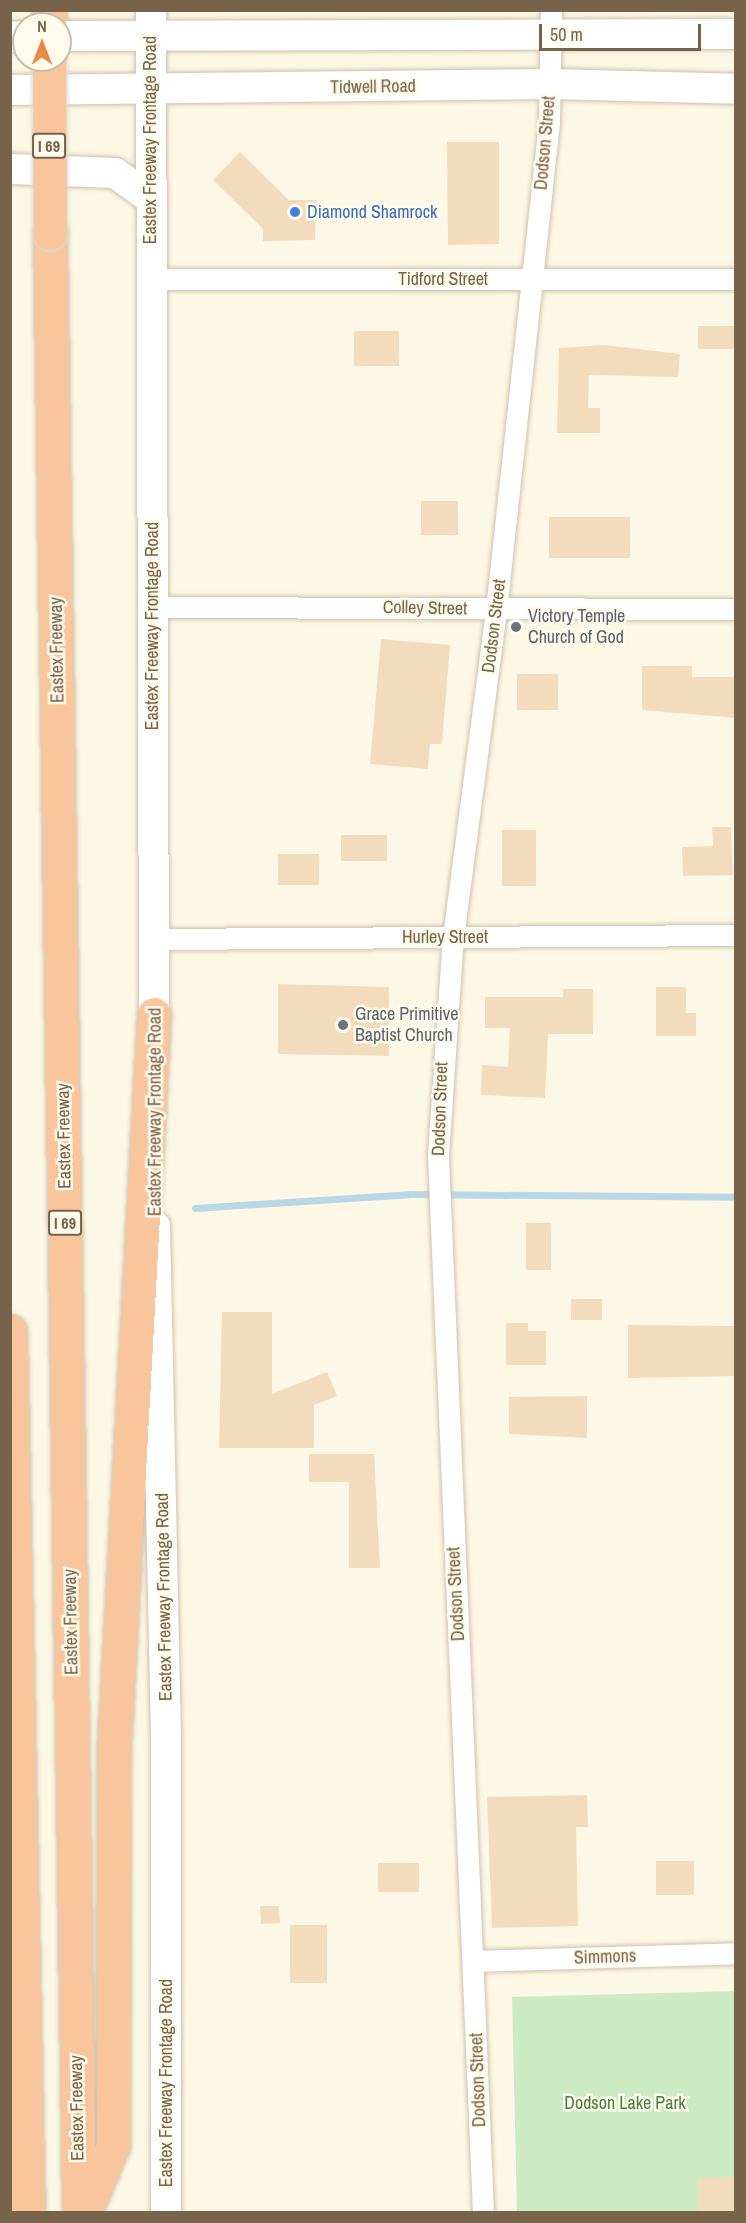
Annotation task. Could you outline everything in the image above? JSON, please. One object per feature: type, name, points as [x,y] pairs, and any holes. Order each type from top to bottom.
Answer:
[{"type":"highway","name":"Eastex Freeway","points":[[49,72],[79,2212]]},
{"type":"highway","points":[[85,2212],[113,2145],[114,1747],[154,1014]]},
{"type":"highway","points":[[10,1330],[28,2212]]},
{"type":"main road","points":[[72,34],[151,23],[550,23],[735,34]]},
{"type":"main road","name":"Eastex Freeway Frontage Road","points":[[151,23],[154,1014],[166,1750],[165,2212]]},
{"type":"main road","name":"Tidwell Road","points":[[10,90],[550,84],[735,89]]},
{"type":"main road","points":[[10,169],[115,173],[150,198]]},
{"type":"street","name":"Dodson Street","points":[[483,2212],[474,1961],[438,1175],[453,937],[496,610],[532,280],[550,84],[550,23]]},
{"type":"street","name":"Tidford Street","points":[[150,279],[735,279]]},
{"type":"street","name":"Colley Street","points":[[151,607],[496,610],[735,609]]},
{"type":"street","name":"Hurley Street","points":[[154,939],[735,935]]},
{"type":"street","name":"Simmons","points":[[474,1961],[735,1953]]},
{"type":"green space","name":"Dodson Lake Park","points":[[735,1991],[735,2212],[517,2212],[512,1997]]},
{"type":"building","points":[[447,142],[499,142],[499,244],[448,245]]},
{"type":"building","points":[[240,152],[289,200],[316,200],[315,240],[263,241],[263,229],[213,180]]},
{"type":"building","points":[[698,326],[735,326],[735,349],[698,349]]},
{"type":"building","points":[[354,331],[399,331],[399,366],[354,366]]},
{"type":"building","points":[[605,345],[680,354],[678,377],[589,375],[588,408],[600,408],[600,433],[557,433],[559,348]]},
{"type":"building","points":[[421,501],[458,501],[458,535],[421,535]]},
{"type":"building","points":[[549,517],[630,517],[630,558],[549,558]]},
{"type":"building","points":[[381,639],[450,645],[442,744],[430,744],[428,769],[370,764]]},
{"type":"building","points":[[642,666],[692,666],[692,677],[735,677],[735,718],[642,710]]},
{"type":"building","points":[[517,674],[558,674],[558,710],[517,710]]},
{"type":"building","points":[[712,827],[731,827],[733,875],[683,876],[682,847],[713,846]]},
{"type":"building","points":[[502,830],[536,830],[536,886],[502,886]]},
{"type":"building","points":[[341,835],[387,835],[387,861],[341,861]]},
{"type":"building","points":[[278,854],[319,854],[319,885],[278,885]]},
{"type":"building","points":[[278,984],[389,987],[389,1056],[278,1054]]},
{"type":"building","points":[[656,987],[686,987],[686,1013],[696,1013],[696,1036],[656,1036]]},
{"type":"building","points":[[563,989],[593,989],[593,1034],[548,1034],[545,1098],[481,1095],[482,1065],[508,1067],[510,1028],[485,1028],[485,997],[563,997]]},
{"type":"building","points":[[526,1223],[551,1223],[551,1270],[526,1270]]},
{"type":"building","points":[[571,1299],[602,1299],[602,1320],[571,1320]]},
{"type":"building","points":[[222,1312],[272,1312],[272,1394],[327,1372],[337,1396],[314,1405],[314,1448],[219,1448]]},
{"type":"building","points":[[506,1323],[528,1323],[528,1331],[546,1331],[546,1365],[506,1365]]},
{"type":"building","points":[[628,1325],[735,1326],[735,1376],[628,1378]]},
{"type":"building","points":[[587,1396],[587,1438],[509,1434],[509,1397]]},
{"type":"building","points":[[309,1454],[374,1454],[380,1568],[349,1568],[349,1482],[309,1482]]},
{"type":"building","points":[[587,1795],[588,1827],[576,1827],[578,1926],[492,1928],[487,1797]]},
{"type":"building","points":[[656,1861],[694,1861],[694,1895],[656,1895]]},
{"type":"building","points":[[378,1863],[419,1863],[419,1892],[378,1892]]},
{"type":"building","points":[[260,1906],[279,1906],[280,1923],[261,1924]]},
{"type":"building","points":[[290,1925],[327,1925],[327,1983],[290,1983]]},
{"type":"building","points":[[735,2177],[735,2212],[699,2212],[698,2178]]},
{"type":"waterway","points":[[195,1208],[409,1194],[736,1197]]},
{"type":"place","name":"Diamond Shamrock","points":[[295,212]]},
{"type":"place","name":"Victory Temple Church of God","points":[[516,627]]},
{"type":"place","name":"Grace Primitive Baptist Church","points":[[343,1025]]}]
